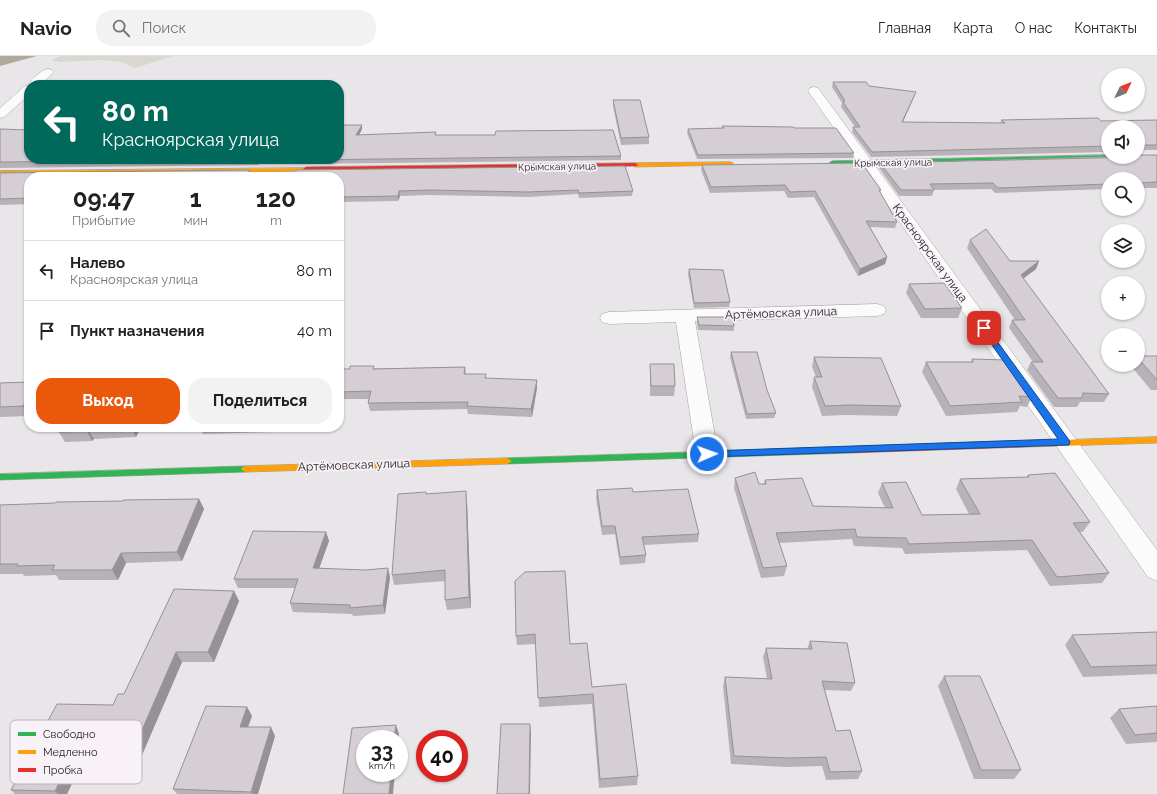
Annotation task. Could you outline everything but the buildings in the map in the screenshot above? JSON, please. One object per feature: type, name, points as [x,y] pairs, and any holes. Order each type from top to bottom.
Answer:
[{"type":"street","points":[[39,80],[48,72]]},
{"type":"street","name":"Красноярская улица","points":[[814,91],[1157,570]]},
{"type":"street","points":[[0,114],[24,92]]},
{"type":"street","name":"Крымская улица","points":[[826,163],[1101,157]]},
{"type":"street","name":"Крымская улица","points":[[82,172],[738,164]]},
{"type":"street","name":"Крымская улица","points":[[0,173],[24,173]]},
{"type":"street","name":"Артёмовская улица","points":[[609,318],[877,310]]},
{"type":"street","points":[[685,316],[707,454]]},
{"type":"street","name":"Артёмовская улица","points":[[0,476],[1157,440]]},
{"type":"shaded area","points":[[0,56],[37,56],[0,66]]},
{"type":"shaded area","points":[[61,56],[173,56],[135,68],[121,62],[103,60],[59,62],[51,60]]},
{"type":"traffic: fast","points":[[832,163],[1101,157]]},
{"type":"traffic: fast","points":[[507,461],[852,450]]},
{"type":"traffic: fast","points":[[0,477],[246,469]]},
{"type":"traffic: slow","points":[[635,165],[731,164]]},
{"type":"traffic: slow","points":[[76,172],[306,169]]},
{"type":"traffic: slow","points":[[0,173],[24,173]]},
{"type":"traffic: slow","points":[[1027,444],[1157,440]]},
{"type":"traffic: slow","points":[[246,469],[507,461]]},
{"type":"traffic: jam","points":[[306,169],[635,165]]},
{"type":"traffic: jam","points":[[852,450],[1027,444]]},
{"type":"route","points":[[707,454],[1065,442],[984,328]]}]
